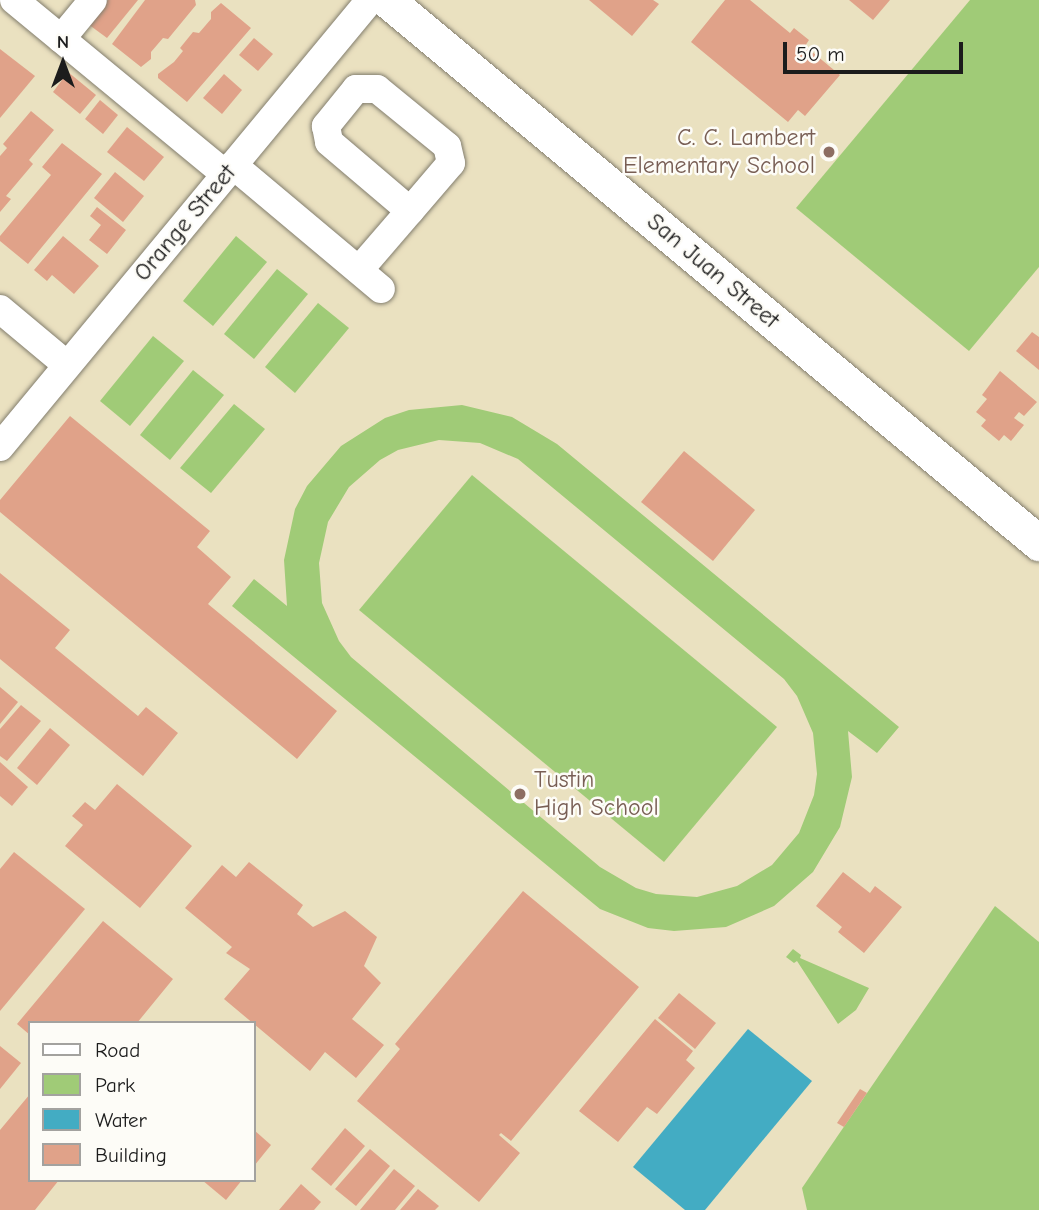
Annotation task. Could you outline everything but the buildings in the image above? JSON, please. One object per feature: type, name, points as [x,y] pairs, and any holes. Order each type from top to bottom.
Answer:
[{"type":"main road","name":"San Juan Street","points":[[387,0],[1039,543]]},
{"type":"street","points":[[13,0],[381,289]]},
{"type":"street","points":[[61,39],[93,0]]},
{"type":"street","name":"Orange Street","points":[[0,447],[370,0]]},
{"type":"street","points":[[359,270],[410,211],[451,163],[447,146],[377,89],[356,89],[326,126],[328,142],[410,211]]},
{"type":"street","points":[[0,309],[68,365]]},
{"type":"green space","points":[[970,0],[1039,0],[1039,267],[969,351],[796,208]]},
{"type":"green space","points":[[236,236],[267,262],[213,326],[183,301]]},
{"type":"green space","points":[[277,269],[308,294],[254,359],[224,334]]},
{"type":"green space","points":[[318,303],[349,328],[295,393],[265,367]]},
{"type":"green space","points":[[153,336],[184,361],[130,426],[100,401]]},
{"type":"green space","points":[[193,370],[224,395],[170,460],[140,435]]},
{"type":"green space","points":[[234,404],[265,429],[211,493],[180,468]]},
{"type":"green space","points":[[462,405],[512,417],[557,444],[899,727],[877,753],[848,731],[852,777],[840,827],[813,872],[774,906],[726,927],[674,931],[648,928],[600,909],[232,606],[254,579],[287,606],[284,560],[295,509],[307,486],[341,446],[385,418],[409,410]],"holes":[[[439,440],[480,443],[518,459],[784,679],[797,696],[813,733],[817,774],[814,795],[799,833],[772,865],[737,886],[697,897],[656,894],[636,888],[600,867],[351,657],[339,641],[322,603],[319,563],[328,522],[349,487],[380,460],[398,450]]]},
{"type":"green space","points":[[472,475],[777,727],[664,862],[359,610]]},
{"type":"green space","points":[[995,906],[1039,942],[1039,1210],[807,1210],[802,1188]]},
{"type":"green space","points":[[793,949],[801,955],[800,958],[869,988],[856,1010],[838,1024],[797,961],[794,963],[786,957]]},
{"type":"water","points":[[748,1029],[812,1081],[705,1210],[685,1210],[633,1167]]},
{"type":"place","name":"C. C. Lambert Elementary School","points":[[829,152]]},
{"type":"place","name":"Tustin High School","points":[[520,794]]}]
